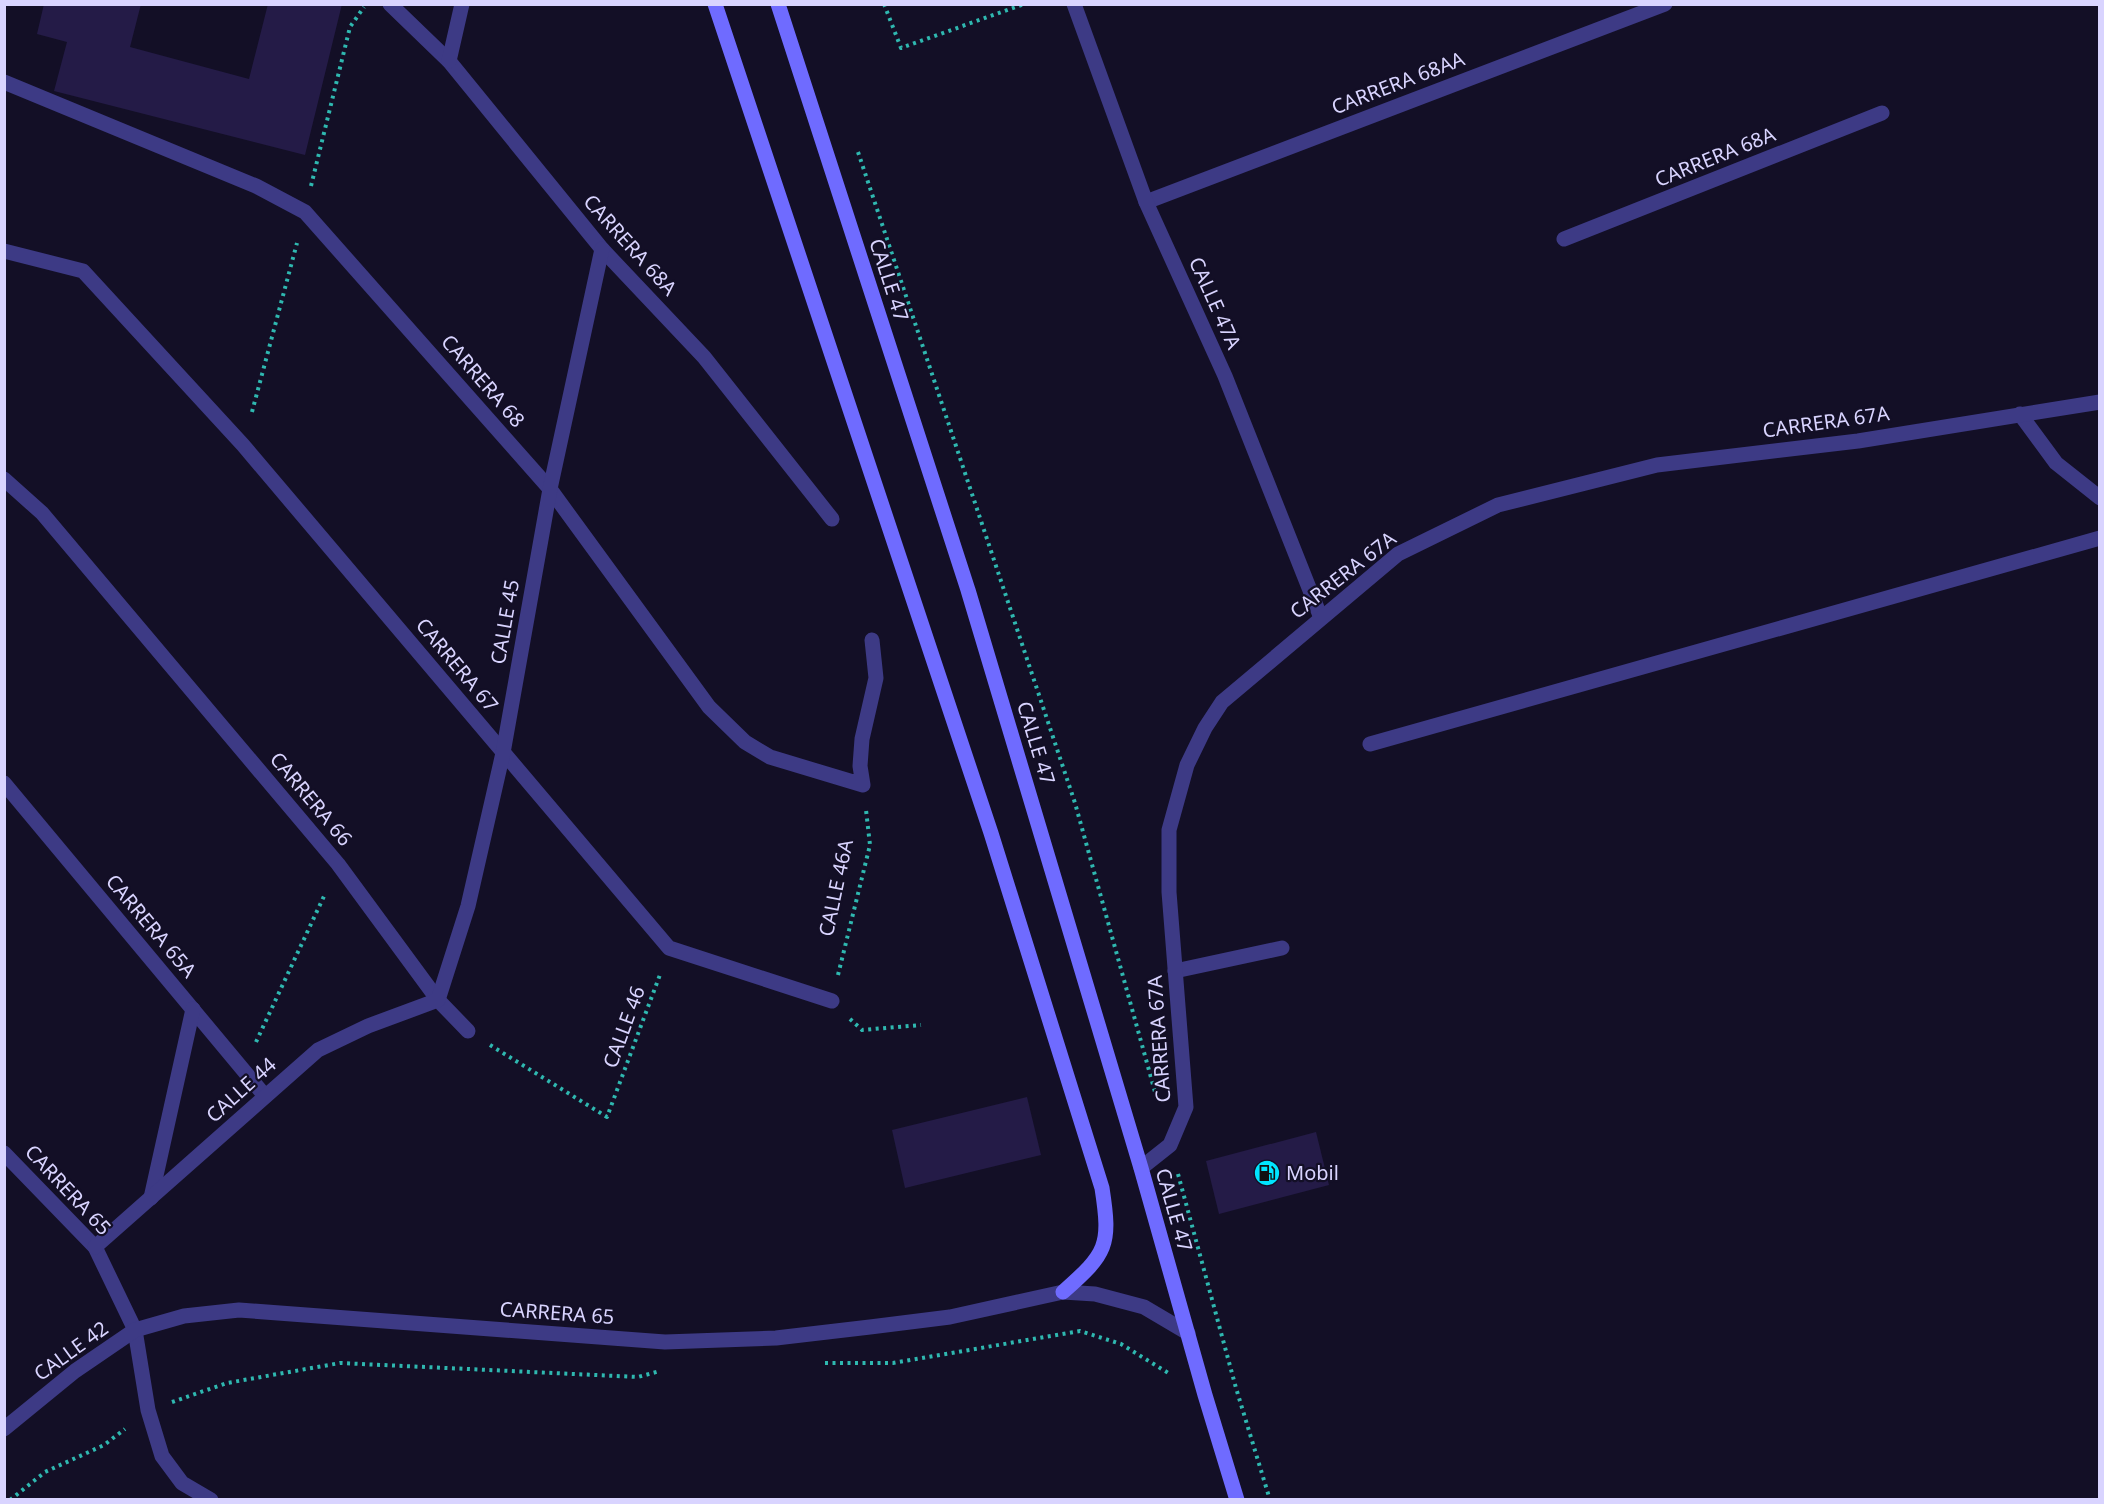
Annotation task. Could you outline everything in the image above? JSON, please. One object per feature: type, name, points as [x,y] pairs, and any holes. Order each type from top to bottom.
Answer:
[{"type":"main road","points":[[715,4],[991,833],[1102,1188],[1107,1221],[1106,1241],[1098,1257],[1063,1292]]},
{"type":"main road","name":"CALLE 47","points":[[778,4],[968,590],[1141,1168],[1237,1500]]},
{"type":"street","name":"CARRERA 68A","points":[[390,4],[449,61],[602,249],[704,357],[832,519]]},
{"type":"street","points":[[449,61],[462,4]]},
{"type":"street","name":"CALLE 47A","points":[[1074,4],[1146,202],[1225,376],[1321,618]]},
{"type":"street","name":"CARRERA 68AA","points":[[1146,202],[1665,4]]},
{"type":"street","name":"CARRERA 68","points":[[4,82],[256,186],[305,212],[550,489],[709,707],[745,742],[770,757],[863,785]]},
{"type":"street","name":"CARRERA 68A","points":[[1564,239],[1882,113]]},
{"type":"street","name":"CALLE 45","points":[[438,1000],[468,906],[504,753],[550,489],[602,249]]},
{"type":"street","name":"CARRERA 67","points":[[4,251],[83,271],[243,445],[669,948]]},
{"type":"street","name":"CARRERA 67A","points":[[1141,1168],[1170,1145],[1186,1107],[1169,891],[1169,830],[1187,765],[1205,728],[1222,702],[1398,554],[1498,505],[1657,465],[1858,441],[2100,402]]},
{"type":"street","points":[[2020,414],[2056,463],[2100,498]]},
{"type":"street","name":"CARRERA 66","points":[[4,479],[42,513],[338,864],[438,1000],[468,1031]]},
{"type":"street","points":[[1370,744],[2100,538]]},
{"type":"street","points":[[863,785],[860,766],[862,739],[876,678],[872,640]]},
{"type":"street","name":"CARRERA 65A","points":[[4,783],[265,1096]]},
{"type":"street","points":[[669,948],[832,1001]]},
{"type":"street","points":[[1175,971],[1282,948]]},
{"type":"street","name":"CALLE 44","points":[[95,1247],[318,1050],[368,1026],[438,1000]]},
{"type":"street","points":[[151,1198],[193,1009]]},
{"type":"street","name":"CARRERA 65","points":[[4,1153],[95,1247],[135,1330],[184,1316],[239,1310],[665,1342],[776,1338],[950,1317],[1063,1292],[1095,1294],[1144,1307],[1188,1333]]},
{"type":"street","points":[[135,1330],[148,1410],[162,1456],[182,1483],[206,1499]]},
{"type":"street","name":"CALLE 42","points":[[4,1429],[75,1371],[135,1330]]},
{"type":"path","points":[[884,4],[901,48],[1024,4]]},
{"type":"path","points":[[858,151],[1075,803],[1157,1100]]},
{"type":"path","name":"CALLE 46A","points":[[832,1001],[870,844],[863,785]]},
{"type":"path","name":"CALLE 44","points":[[243,1070],[338,864]]},
{"type":"path","name":"CALLE 46","points":[[468,1031],[607,1117],[669,948]]},
{"type":"path","points":[[832,1001],[862,1030],[921,1025]]},
{"type":"path","points":[[1170,1145],[1236,1388],[1270,1500]]},
{"type":"path","points":[[821,1363],[893,1363],[1080,1331],[1121,1344],[1205,1395],[1236,1388]]},
{"type":"path","points":[[10,1500],[45,1472],[104,1445],[148,1410],[227,1383],[340,1363],[638,1377],[669,1368]]},
{"type":"building","points":[[44,4],[141,4],[130,47],[249,79],[268,4],[342,4],[305,155],[54,91],[67,42],[37,34]]},
{"type":"building","points":[[1027,1097],[1041,1155],[905,1188],[892,1130]]},
{"type":"building","name":"Mobil","points":[[1316,1132],[1329,1185],[1219,1214],[1206,1161]]},
{"type":"place","name":"Mobil","points":[[1267,1173]]}]
